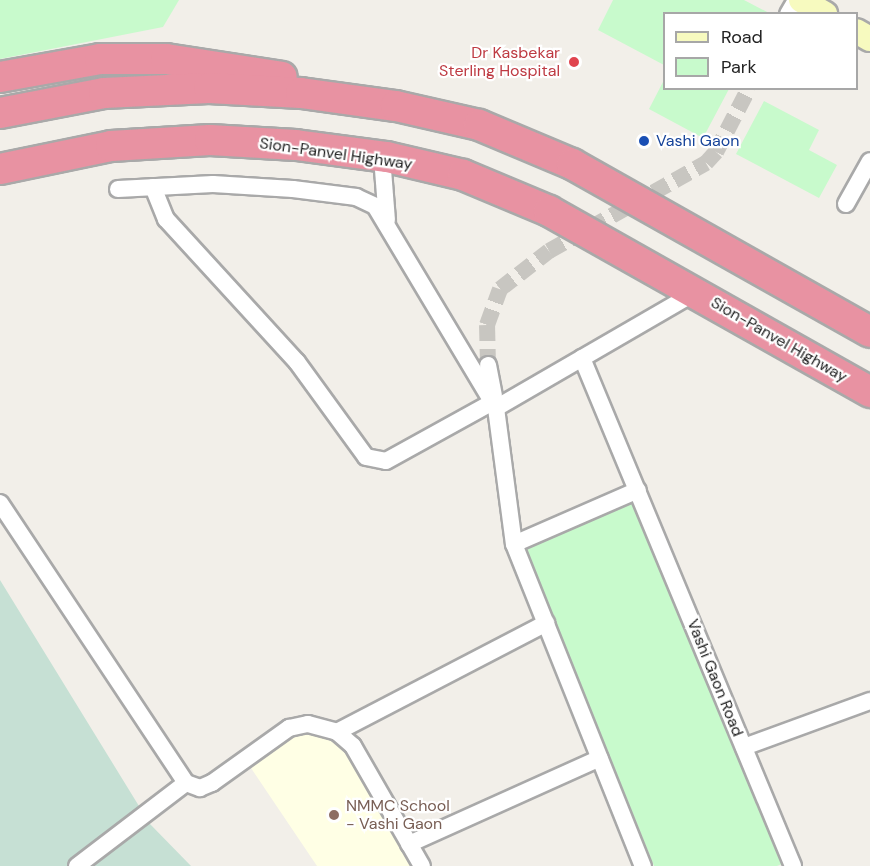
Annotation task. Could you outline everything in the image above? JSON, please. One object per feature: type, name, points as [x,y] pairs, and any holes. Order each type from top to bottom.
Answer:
[{"type":"highway","points":[[0,77],[100,59],[166,59],[233,66],[479,125],[572,164],[870,332]]},
{"type":"highway","points":[[0,113],[105,93],[210,88],[301,93],[396,106]]},
{"type":"highway","name":"Sion-Panvel Highway","points":[[0,169],[111,146],[210,140],[296,145],[382,157],[463,175],[549,211],[870,392]]},
{"type":"street","points":[[801,0],[822,12]]},
{"type":"street","points":[[382,157],[388,224]]},
{"type":"street","points":[[846,204],[870,161]]},
{"type":"street","points":[[118,189],[213,184],[356,197],[375,206],[388,224],[495,405]]},
{"type":"street","points":[[153,187],[166,219],[297,362],[366,457],[386,461],[582,358],[696,292]]},
{"type":"street","name":"Vashi Gaon Road","points":[[582,358],[793,866]]},
{"type":"street","points":[[489,365],[514,544],[643,866]]},
{"type":"street","points":[[514,544],[638,490]]},
{"type":"street","points":[[0,503],[186,783],[200,788],[212,783],[289,728],[308,724],[337,732],[353,746],[422,866]]},
{"type":"street","points":[[337,732],[546,623]]},
{"type":"street","points":[[744,747],[870,700]]},
{"type":"street","points":[[409,844],[600,758]]},
{"type":"street","points":[[77,866],[186,783]]},
{"type":"shaded area","points":[[0,580],[150,824],[191,866],[0,866]]},
{"type":"shaded area","name":"NMMC School - Vashi Gaon","points":[[307,730],[330,737],[350,751],[414,866],[317,866],[249,765],[293,733]]},
{"type":"green space","points":[[0,0],[179,0],[163,27],[0,59]]},
{"type":"green space","points":[[613,0],[744,0],[767,12],[663,12],[663,64],[598,30]]},
{"type":"green space","points":[[663,82],[663,90],[728,90],[703,138],[649,109]]},
{"type":"green space","points":[[764,101],[819,130],[809,150],[837,165],[819,198],[736,154]]},
{"type":"green space","points":[[634,501],[782,864],[777,866],[654,866],[525,548]]},
{"type":"tunnel","points":[[488,365],[487,325],[500,289],[549,251],[706,163],[716,152],[748,90]]},
{"type":"place","name":"Dr Kasbekar Sterling Hospital","points":[[574,62]]},
{"type":"place","name":"Vashi Gaon","points":[[644,141]]},
{"type":"place","name":"NMMC School - Vashi Gaon","points":[[334,815]]}]
